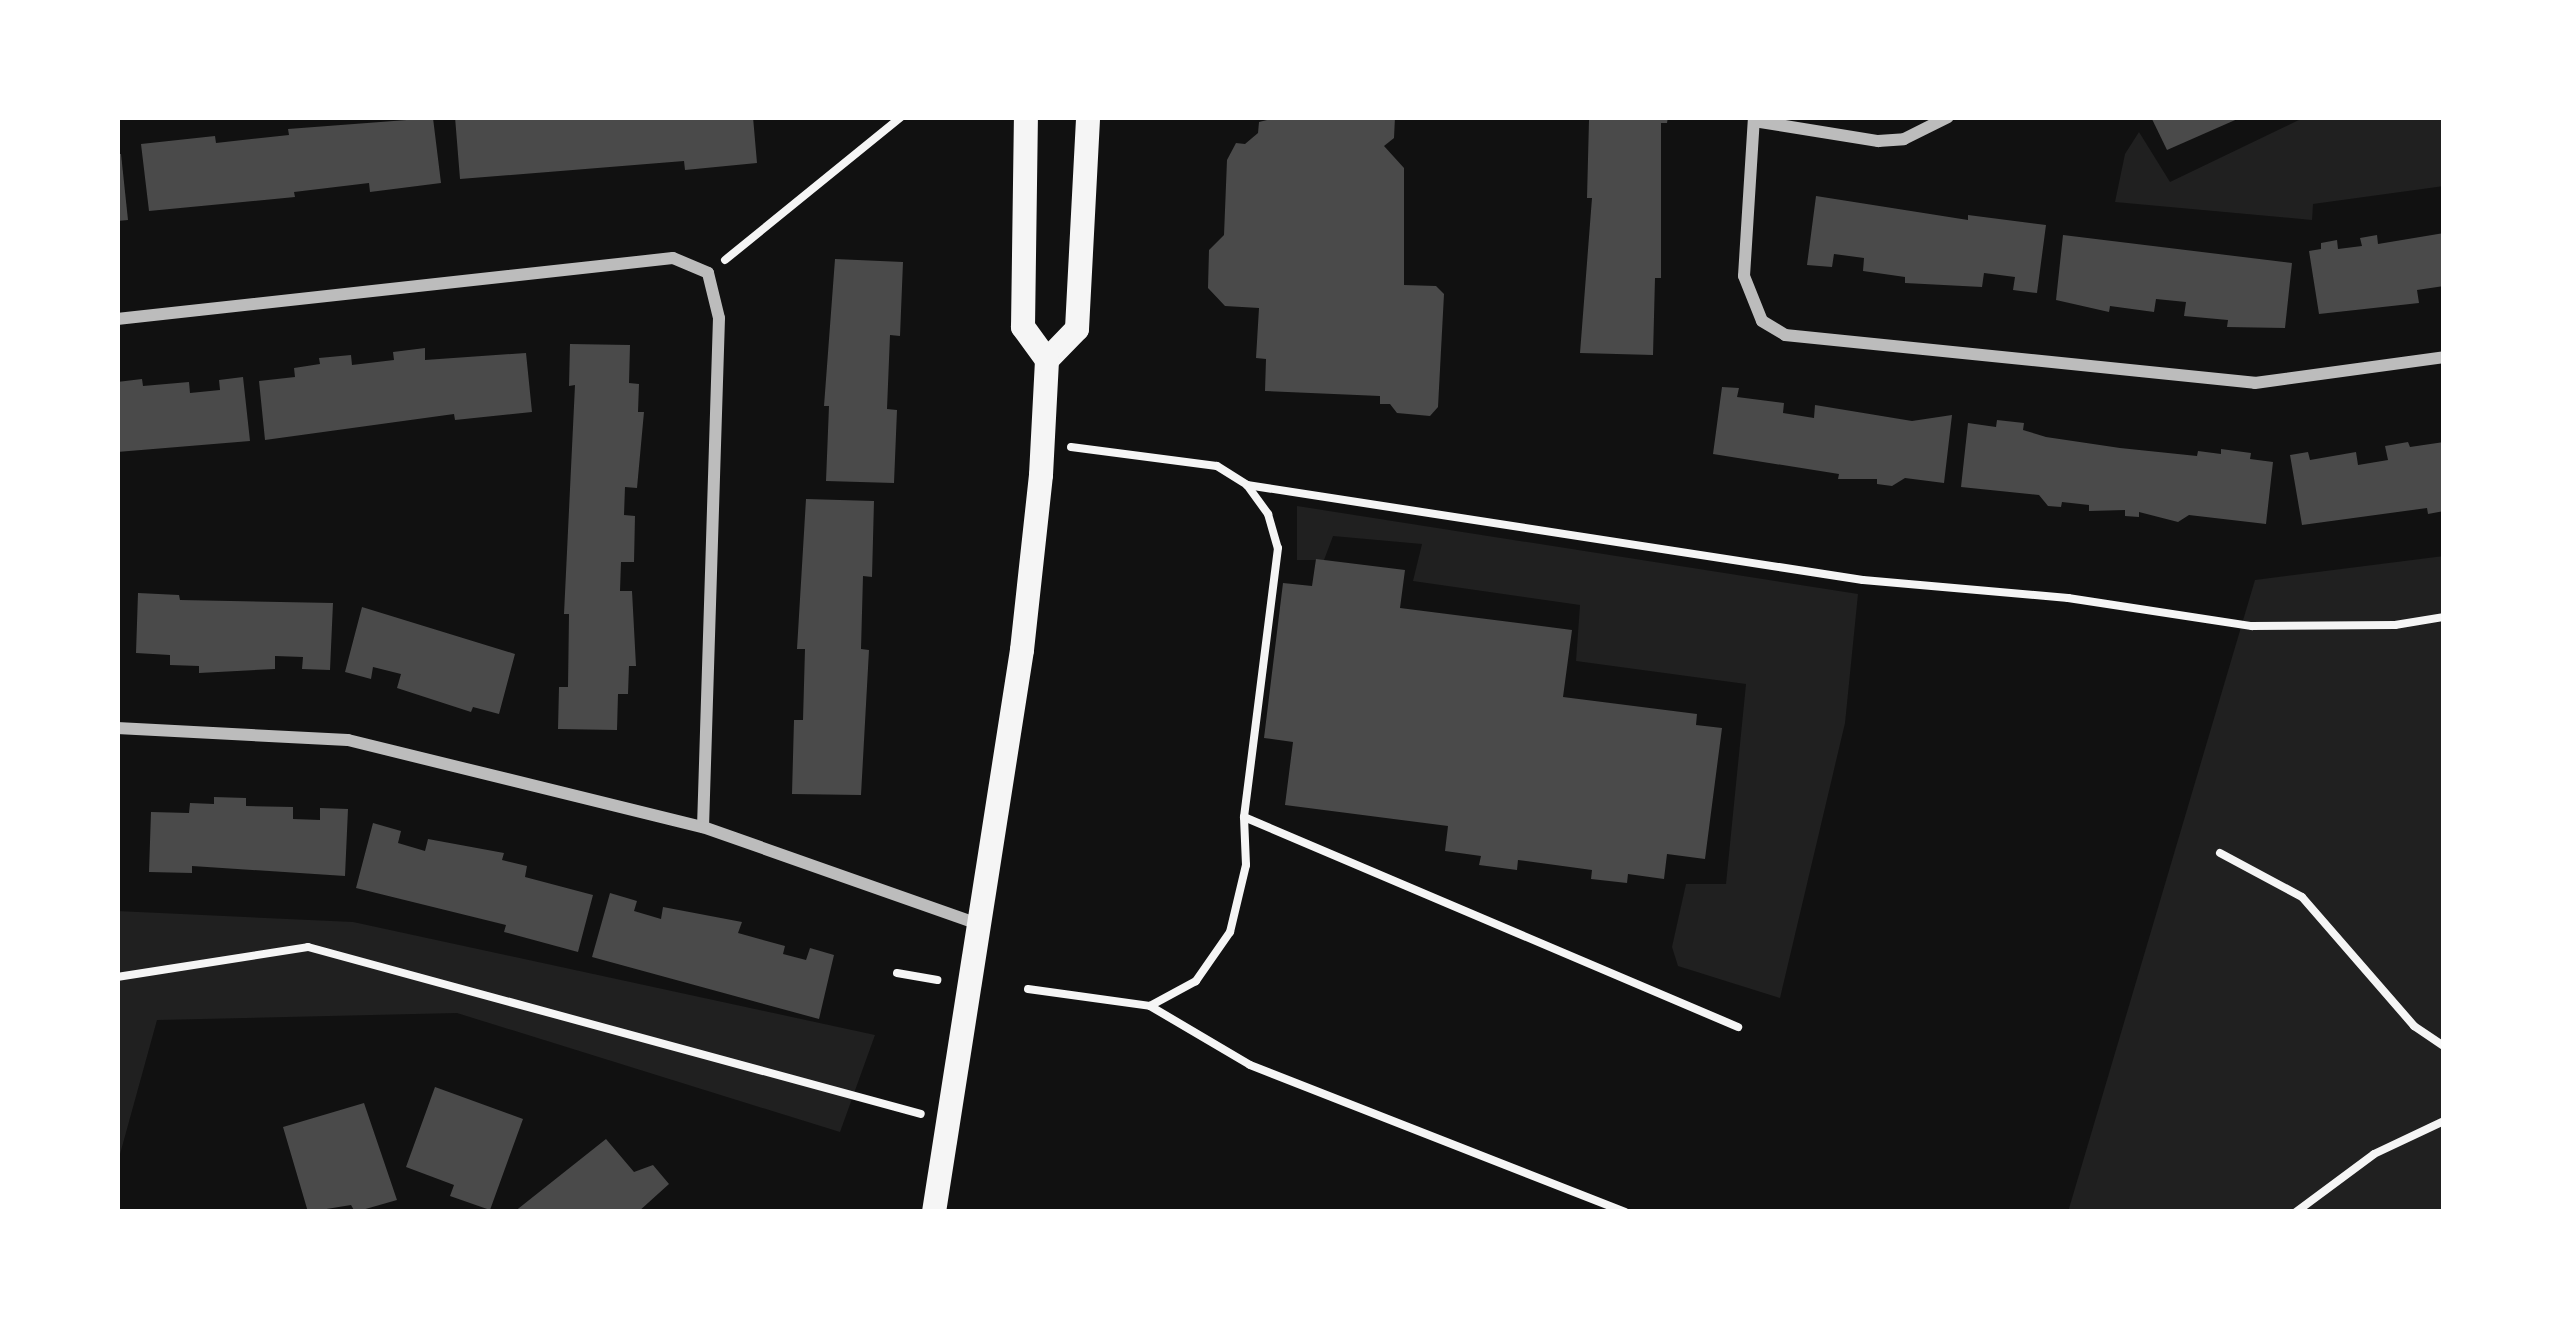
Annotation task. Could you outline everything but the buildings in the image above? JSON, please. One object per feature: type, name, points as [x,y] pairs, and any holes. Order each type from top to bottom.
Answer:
[{"type":"main road","points":[[934,1212],[952,1123],[1022,650],[1042,443],[1047,360],[1023,327],[1026,117]]},
{"type":"main road","points":[[1047,360],[1077,329],[1088,117]]},
{"type":"street","points":[[1948,117],[1904,139],[1878,141],[1754,119],[1744,276],[1762,321],[1785,334],[2255,383],[2444,357]]},
{"type":"street","points":[[117,319],[674,258],[708,273],[719,318],[703,827]]},
{"type":"street","points":[[117,728],[348,740],[703,827],[979,924]]},
{"type":"path","points":[[708,273],[901,117]]},
{"type":"path","points":[[1042,443],[1217,466],[1247,485],[1268,514],[1278,548],[1244,818],[1246,865],[1230,932],[1196,981],[1150,1006]]},
{"type":"path","points":[[1247,485],[1863,580],[2068,598],[2252,626],[2395,625],[2444,617]]},
{"type":"path","points":[[1244,818],[1738,1027]]},
{"type":"path","points":[[2220,853],[2302,897],[2414,1026],[2444,1046]]},
{"type":"path","points":[[117,977],[308,947],[952,1123]]},
{"type":"path","points":[[897,973],[937,980]]},
{"type":"path","points":[[1028,988],[1150,1006],[1250,1064],[1625,1212]]},
{"type":"path","points":[[2296,1212],[2374,1154],[2444,1121]]},
{"type":"shaded area","points":[[2305,117],[2444,117],[2444,186],[2313,204],[2312,220],[2115,202],[2125,154],[2139,132],[2170,182]]},
{"type":"shaded area","points":[[1297,506],[1858,594],[1845,723],[1780,998],[1678,966],[1672,947],[1686,884],[1726,884],[1746,684],[1576,661],[1580,605],[1413,581],[1422,544],[1333,536],[1324,560],[1297,560]]},
{"type":"shaded area","points":[[2444,556],[2444,1212],[2068,1212],[2255,580]]},
{"type":"shaded area","points":[[117,911],[353,922],[875,1035],[840,1132],[457,1013],[157,1020],[117,1165]]}]
